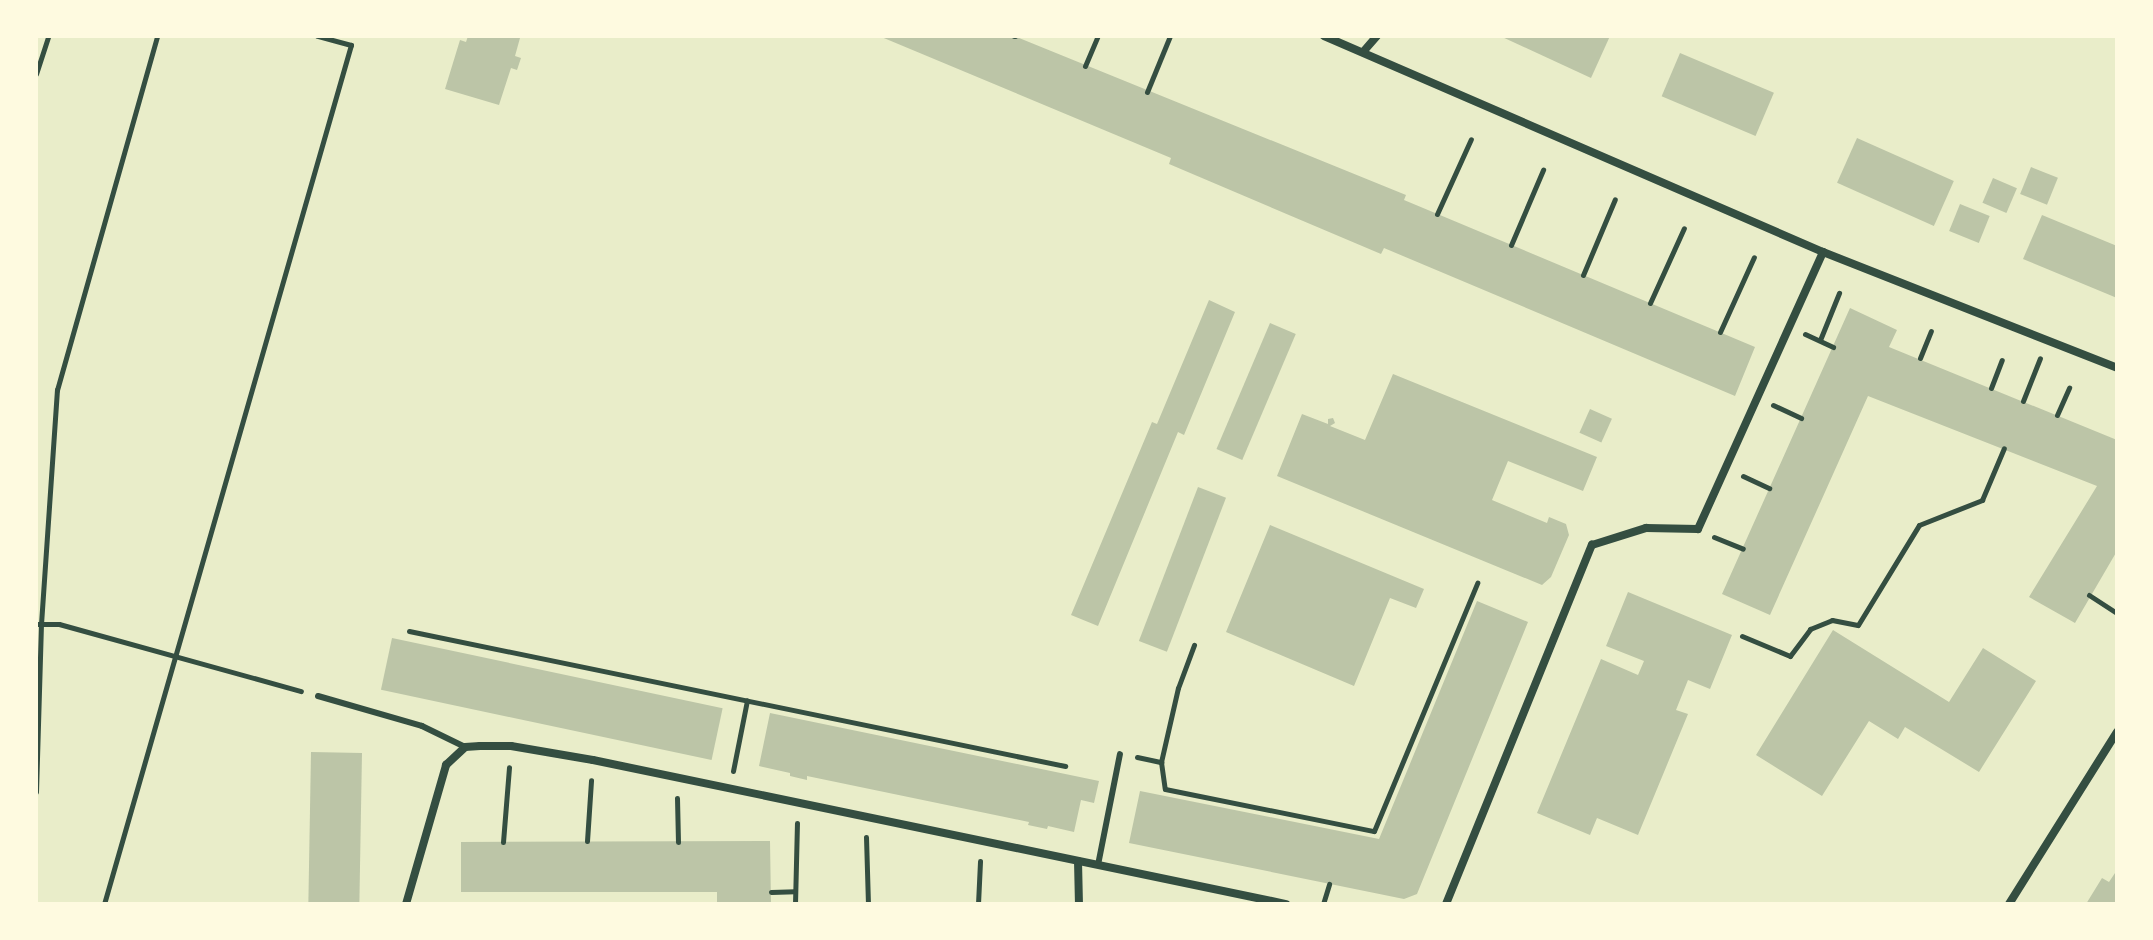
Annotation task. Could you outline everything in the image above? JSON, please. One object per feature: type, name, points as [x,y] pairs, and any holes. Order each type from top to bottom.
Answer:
[{"type":"street","points":[[1324,36],[1823,252],[2117,368]]},
{"type":"street","points":[[1363,52],[1377,36]]},
{"type":"street","points":[[1446,904],[1592,545],[1646,528],[1698,529],[1823,252]]},
{"type":"street","points":[[2009,904],[2117,732]]},
{"type":"street","points":[[406,904],[446,765],[465,747],[511,746],[677,777],[1286,904]]},
{"type":"street","points":[[1078,861],[1079,904]]},
{"type":"lane","points":[[318,696],[422,726],[465,747]]},
{"type":"lane","points":[[1098,865],[1120,754]]},
{"type":"path","points":[[36,74],[48,36]]},
{"type":"path","points":[[36,792],[39,624],[57,390],[157,36]]},
{"type":"path","points":[[104,904],[351,45],[317,36]]},
{"type":"path","points":[[1085,66],[1098,36]]},
{"type":"path","points":[[1147,92],[1170,36]]},
{"type":"path","points":[[1437,214],[1471,139]]},
{"type":"path","points":[[1511,245],[1543,170]]},
{"type":"path","points":[[1583,275],[1615,199]]},
{"type":"path","points":[[1650,303],[1684,228]]},
{"type":"path","points":[[1720,332],[1754,257]]},
{"type":"path","points":[[1820,340],[1839,293]]},
{"type":"path","points":[[1920,358],[1931,331]]},
{"type":"path","points":[[1805,333],[1833,347]]},
{"type":"path","points":[[2023,401],[2047,341]]},
{"type":"path","points":[[1991,388],[2002,360]]},
{"type":"path","points":[[2057,415],[2069,388]]},
{"type":"path","points":[[1784,411],[1801,418]]},
{"type":"path","points":[[1742,636],[1790,656],[1810,629],[1832,620],[1858,625],[1919,525],[1982,500],[2004,448]]},
{"type":"path","points":[[1751,479],[1769,488]]},
{"type":"path","points":[[1714,537],[1743,549]]},
{"type":"path","points":[[1194,645],[1178,688],[1161,762],[1165,789],[1374,831],[1477,583]]},
{"type":"path","points":[[2089,595],[2117,613]]},
{"type":"path","points":[[39,624],[59,624],[318,696]]},
{"type":"path","points":[[409,631],[1065,766]]},
{"type":"path","points":[[729,788],[747,700]]},
{"type":"path","points":[[503,842],[511,746]]},
{"type":"path","points":[[1120,754],[1161,762]]},
{"type":"path","points":[[587,841],[593,760]]},
{"type":"path","points":[[677,777],[678,842]]},
{"type":"path","points":[[795,904],[797,802]]},
{"type":"path","points":[[865,816],[868,904]]},
{"type":"path","points":[[978,904],[981,840]]},
{"type":"path","points":[[1323,904],[1329,884]]},
{"type":"path","points":[[771,892],[795,891]]},
{"type":"building","points":[[468,36],[520,38],[515,56],[521,58],[517,70],[511,68],[499,105],[445,89],[460,40],[466,42]]},
{"type":"building","points":[[879,36],[1014,36],[1406,195],[1404,200],[1755,347],[1735,396],[1384,248],[1381,254],[1169,164],[1171,158]]},
{"type":"building","points":[[1500,36],[1610,36],[1591,78]]},
{"type":"building","points":[[1680,53],[1774,93],[1756,136],[1662,96]]},
{"type":"building","points":[[1857,138],[1954,181],[1934,226],[1837,183]]},
{"type":"building","points":[[2031,167],[2058,178],[2047,205],[2020,194]]},
{"type":"building","points":[[1993,178],[2017,188],[2006,213],[1982,203]]},
{"type":"building","points":[[1960,204],[1990,216],[1979,243],[1949,231]]},
{"type":"building","points":[[2042,215],[2117,246],[2117,298],[2023,259]]},
{"type":"building","points":[[1209,300],[1235,312],[1184,435],[1178,432],[1098,626],[1071,615],[1152,422],[1157,424]]},
{"type":"building","points":[[1850,308],[1897,330],[1889,347],[2117,440],[2117,551],[2075,623],[2029,597],[2097,486],[1868,396],[1770,615],[1722,594]]},
{"type":"building","points":[[1270,323],[1296,334],[1242,460],[1216,449]]},
{"type":"building","points":[[1393,374],[1597,457],[1583,491],[1508,461],[1492,500],[1547,523],[1549,517],[1566,524],[1569,535],[1551,577],[1542,585],[1277,476],[1302,414],[1328,424],[1328,419],[1333,418],[1335,423],[1330,426],[1365,440]]},
{"type":"building","points":[[1590,409],[1612,419],[1601,443],[1579,433]]},
{"type":"building","points":[[1198,487],[1226,498],[1167,652],[1139,641]]},
{"type":"building","points":[[1270,525],[1424,589],[1416,608],[1390,598],[1354,686],[1226,632]]},
{"type":"building","points":[[1628,592],[1732,635],[1710,689],[1688,680],[1676,710],[1688,714],[1638,835],[1597,818],[1590,835],[1537,813],[1601,659],[1638,675],[1644,661],[1606,646]]},
{"type":"building","points":[[1477,601],[1528,622],[1417,894],[1404,899],[1129,843],[1140,791],[1379,839]]},
{"type":"building","points":[[1833,630],[1949,702],[1983,648],[2036,681],[1979,772],[1905,727],[1898,739],[1869,721],[1822,796],[1756,755]]},
{"type":"building","points":[[392,638],[723,708],[712,760],[381,690]]},
{"type":"building","points":[[770,713],[1099,781],[1094,803],[1081,800],[1074,832],[1048,826],[1047,829],[1028,825],[1029,822],[807,776],[807,780],[790,776],[790,773],[759,766]]},
{"type":"building","points":[[311,752],[362,753],[359,904],[308,904]]},
{"type":"building","points":[[770,841],[771,904],[717,904],[717,892],[461,892],[461,842]]},
{"type":"building","points":[[2117,870],[2117,904],[2086,904],[2102,878],[2109,882]]}]
